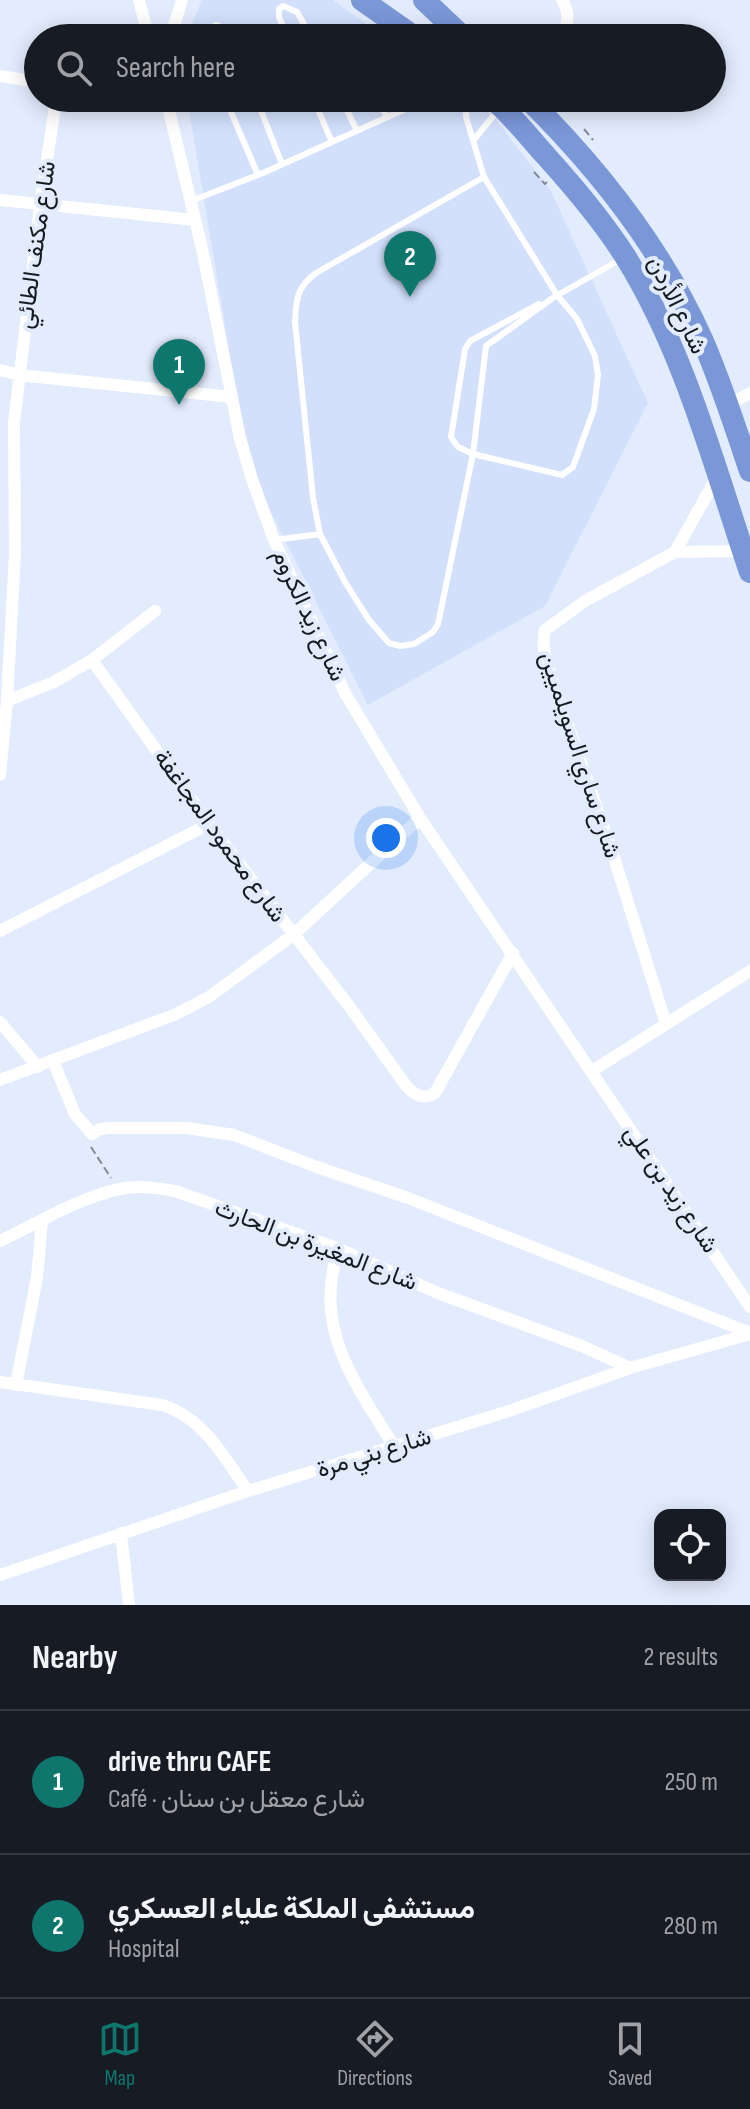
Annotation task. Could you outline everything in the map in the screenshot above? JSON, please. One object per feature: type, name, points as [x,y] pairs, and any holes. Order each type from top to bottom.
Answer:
[{"type":"highway","points":[[362,0],[396,24]]},
{"type":"highway","points":[[424,0],[449,24]]},
{"type":"highway","name":"شارع الأردن","points":[[506,112],[563,175],[625,256],[672,348],[746,561]]},
{"type":"highway","name":"شارع الأردن","points":[[541,112],[601,178],[662,264],[703,341],[750,471]]},
{"type":"street","points":[[139,0],[145,24]]},
{"type":"street","points":[[174,24],[182,0]]},
{"type":"street","points":[[562,0],[567,24]]},
{"type":"street","points":[[0,76],[24,80]]},
{"type":"street","name":"شارع مكنف الطائي","points":[[0,775],[15,554],[13,452],[19,375],[54,112]]},
{"type":"street","name":"شارع زيد الكروم","points":[[169,112],[252,479],[274,540],[345,693],[376,749],[592,1071]]},
{"type":"street","points":[[0,200],[195,220]]},
{"type":"street","points":[[0,370],[19,375],[232,397]]},
{"type":"street","points":[[728,405],[750,393]]},
{"type":"street","points":[[675,552],[718,475]]},
{"type":"street","name":"شارع ساري السويلميين","points":[[666,1024],[612,851],[557,697],[542,645],[545,630],[562,617],[585,601],[675,552],[746,561]]},
{"type":"street","points":[[7,701],[54,682],[92,660],[155,611]]},
{"type":"street","name":"شارع محمود المجاغفة","points":[[92,660],[209,824],[407,1087],[418,1096],[429,1097],[435,1093],[513,953]]},
{"type":"street","points":[[0,1080],[193,1007],[293,935],[420,818]]},
{"type":"street","points":[[0,931],[209,824]]},
{"type":"street","points":[[592,1071],[750,971]]},
{"type":"street","points":[[0,1022],[38,1067]]},
{"type":"street","points":[[53,1061],[75,1114],[92,1134],[110,1128],[187,1128],[234,1135],[408,1198],[750,1333]]},
{"type":"street","name":"شارع زيد بن علي","points":[[592,1071],[750,1307]]},
{"type":"street","name":"شارع المغيرة بن الحارث","points":[[0,1241],[96,1196],[120,1189],[175,1191],[337,1248],[438,1293],[582,1346],[630,1368]]},
{"type":"street","points":[[16,1385],[37,1277],[42,1221]]},
{"type":"street","points":[[337,1248],[331,1287],[331,1314],[338,1341],[362,1395],[394,1446]]},
{"type":"street","name":"شارع بني مرة","points":[[0,1575],[248,1491],[506,1412],[630,1368],[750,1333]]},
{"type":"street","points":[[0,1382],[180,1410],[198,1423],[248,1491]]},
{"type":"street","points":[[121,1533],[129,1605]]},
{"type":"lane","points":[[282,24],[279,9],[283,6],[297,12],[304,24]]},
{"type":"lane","points":[[231,112],[258,175]]},
{"type":"lane","points":[[262,112],[282,164]]},
{"type":"lane","points":[[319,112],[332,142]]},
{"type":"lane","points":[[348,112],[357,131]]},
{"type":"lane","points":[[384,112],[387,117]]},
{"type":"lane","points":[[190,201],[258,175],[399,112]]},
{"type":"lane","points":[[466,112],[484,177],[557,295],[577,319],[595,356],[598,375],[594,409],[573,467],[566,474],[556,476],[473,454],[458,447],[451,437],[465,349],[470,341],[487,329],[557,295],[625,256]]},
{"type":"lane","points":[[473,141],[491,112]]},
{"type":"lane","points":[[484,177],[316,273],[300,287],[296,300],[295,322],[313,498],[320,534],[369,620],[389,643],[400,646],[423,640],[438,624],[473,454],[486,346],[557,295]]},
{"type":"lane","points":[[274,540],[320,534]]},
{"type":"path","points":[[584,129],[594,140]]},
{"type":"path","points":[[534,172],[545,184]]},
{"type":"path","points":[[92,1134],[89,1141],[91,1149],[120,1189]]},
{"type":"shaded area","points":[[202,0],[333,0],[366,24],[192,24]]},
{"type":"shaded area","points":[[189,112],[488,112],[551,191],[648,403],[545,606],[368,705],[249,469]]},
{"type":"place","name":"مستشفى الملكة علياء العسكري","points":[[410,297]]},
{"type":"place","name":"drive thru CAFE","points":[[179,405]]}]
